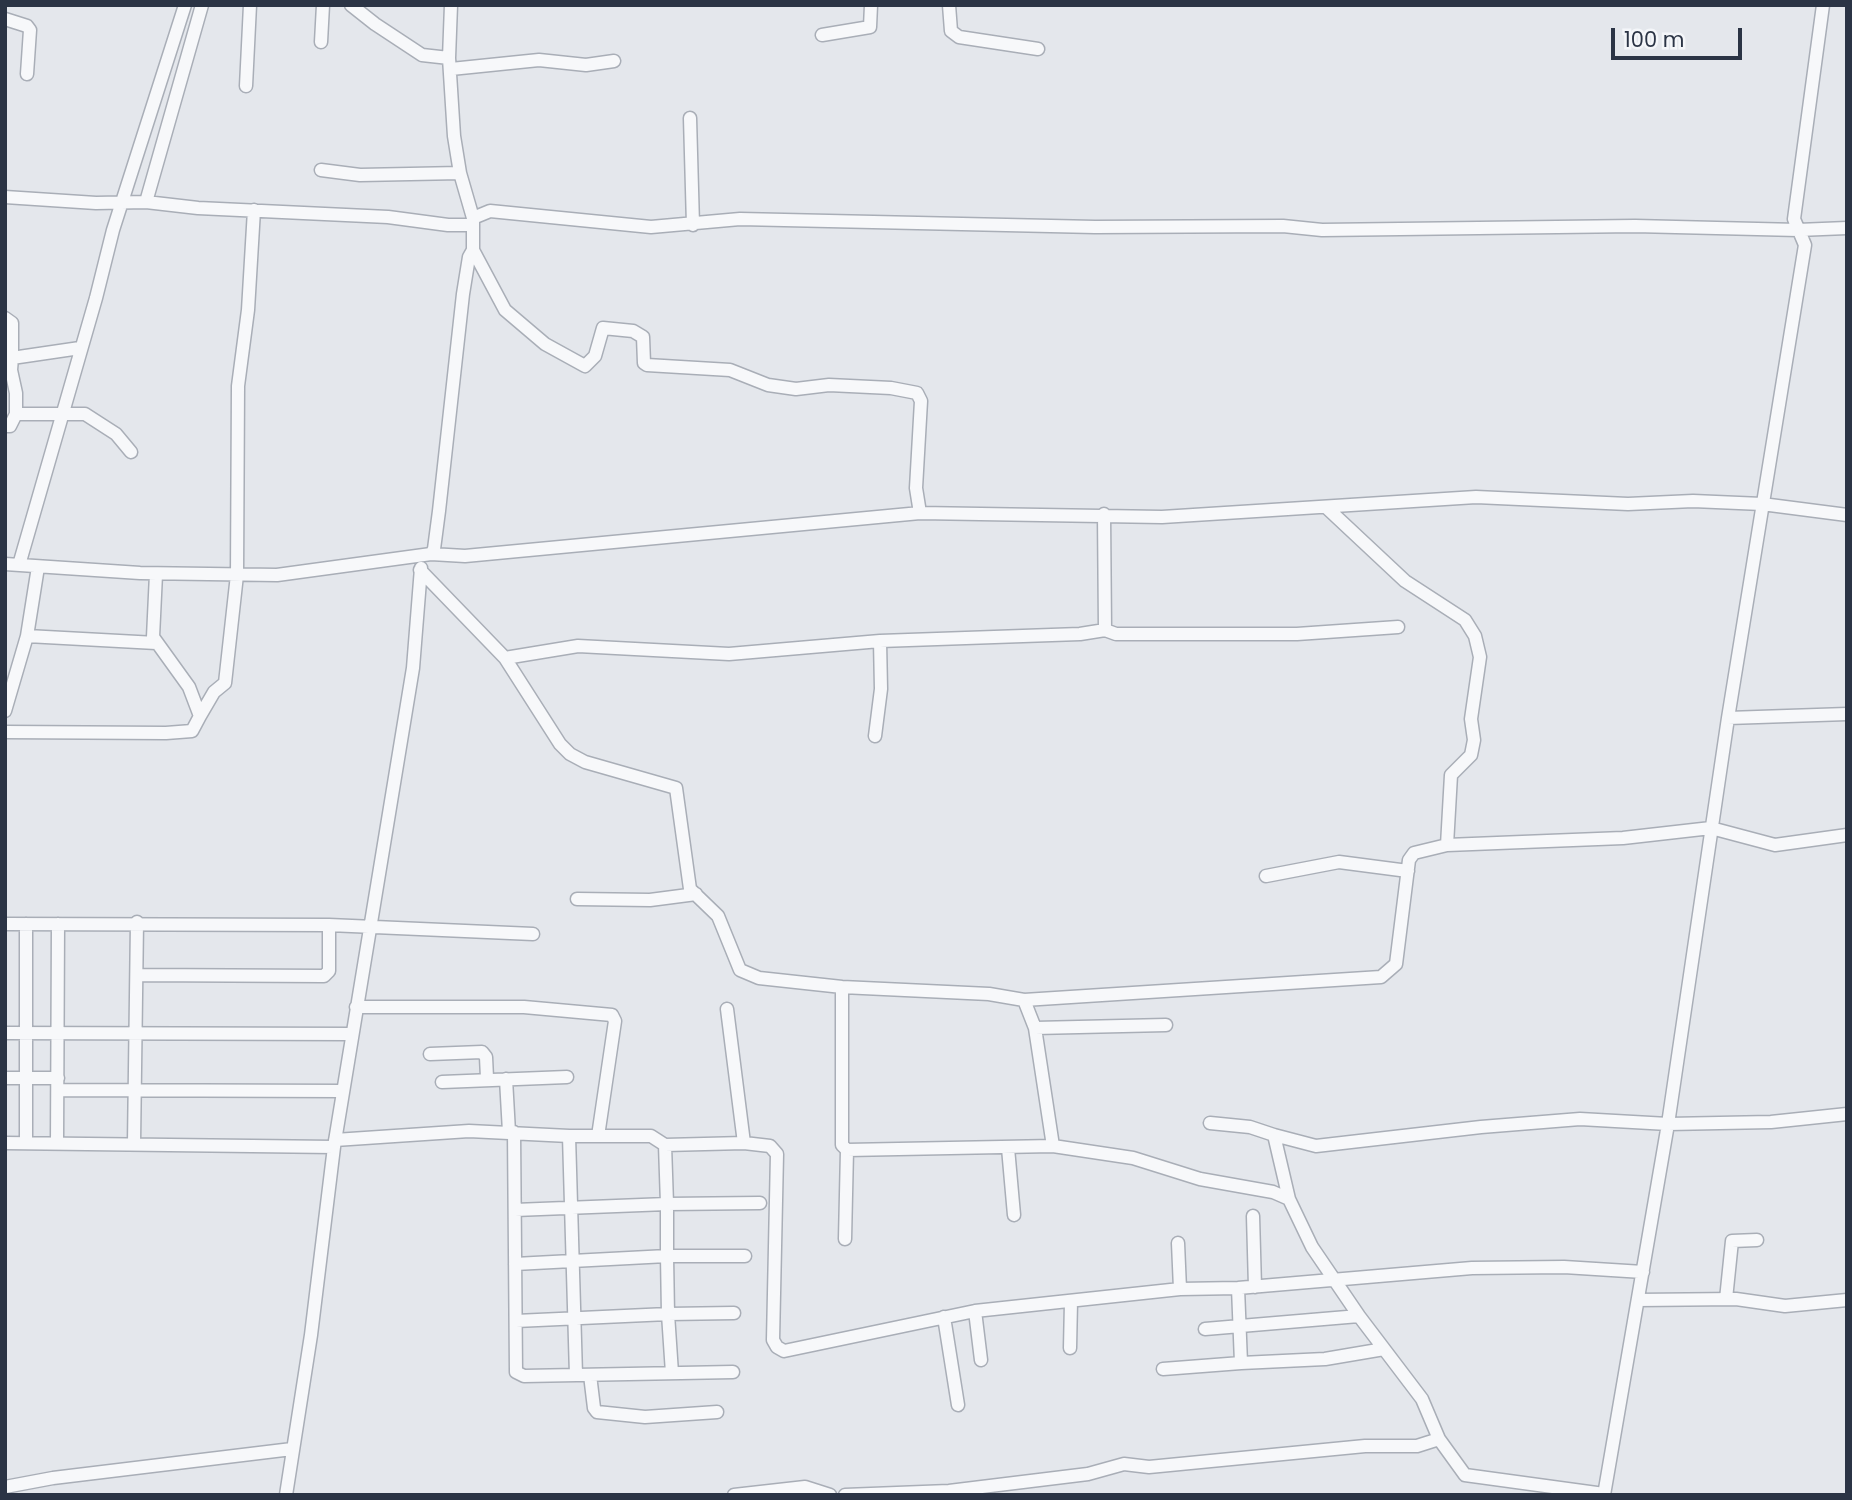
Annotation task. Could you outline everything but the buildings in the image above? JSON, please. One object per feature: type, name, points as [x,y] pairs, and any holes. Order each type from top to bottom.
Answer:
[{"type":"street","points":[[185,5],[121,202],[62,414],[12,564],[156,574],[277,575],[920,513],[1162,517],[1476,497],[1628,504],[1693,501],[1762,504],[1847,515]]},
{"type":"street","points":[[146,202],[202,5]]},
{"type":"street","points":[[246,86],[250,5]]},
{"type":"street","points":[[321,42],[323,5]]},
{"type":"street","points":[[351,5],[374,24],[422,55],[450,64],[539,60],[586,65],[614,61]]},
{"type":"street","points":[[451,5],[450,64],[460,173],[473,226],[473,250],[505,310],[545,344],[585,366],[595,356],[603,328],[633,331],[643,337],[644,363],[647,365],[730,369],[768,385],[796,389],[829,385],[891,388],[917,393],[921,401],[916,488],[920,513]]},
{"type":"street","points":[[822,35],[870,27],[871,5]]},
{"type":"street","points":[[949,5],[951,31],[959,37],[1038,49]]},
{"type":"street","points":[[1275,1135],[1289,1199],[1312,1248],[1422,1399],[1439,1439],[1465,1475],[1604,1494],[1668,1124],[1728,718],[1805,245],[1804,237],[1794,219],[1824,5]]},
{"type":"street","points":[[5,19],[30,30],[27,74]]},
{"type":"street","points":[[690,118],[693,225]]},
{"type":"street","points":[[321,170],[360,175],[460,173]]},
{"type":"street","points":[[5,197],[146,202],[198,208],[473,226],[490,211],[585,219],[618,226],[693,225],[740,219],[1057,226],[1283,226],[1322,230],[1635,226],[1798,230],[1847,228]]},
{"type":"street","points":[[5,732],[166,733],[192,730],[214,692],[225,683],[237,575],[238,386],[252,264],[254,210]]},
{"type":"street","points":[[286,1494],[311,1335],[334,1144],[413,668],[424,560],[438,524],[463,294],[469,257],[473,250]]},
{"type":"street","points":[[5,318],[12,323],[16,414],[10,426],[5,426]]},
{"type":"street","points":[[12,358],[80,348]]},
{"type":"street","points":[[16,414],[92,416],[116,434],[131,452]]},
{"type":"street","points":[[1327,508],[1405,581],[1465,620],[1475,636],[1480,657],[1471,719],[1474,740],[1471,755],[1451,775],[1447,845]]},
{"type":"street","points":[[1104,514],[1105,630]]},
{"type":"street","points":[[424,560],[505,658],[559,744],[570,754],[585,762],[676,788],[690,888],[726,928],[735,962],[740,970],[759,978],[842,987],[989,995],[1024,1000],[1381,977],[1396,964],[1409,860],[1415,853],[1447,845],[1623,838],[1711,828],[1775,845],[1847,835]]},
{"type":"street","points":[[5,711],[27,636],[38,567]]},
{"type":"street","points":[[156,574],[156,643],[189,687],[200,716]]},
{"type":"street","points":[[505,658],[578,646],[729,654],[880,640],[1080,634],[1105,630],[1116,634],[1297,634],[1398,627]]},
{"type":"street","points":[[27,636],[156,643]]},
{"type":"street","points":[[875,736],[881,689],[880,640]]},
{"type":"street","points":[[1728,718],[1847,714]]},
{"type":"street","points":[[1266,876],[1339,862],[1408,871]]},
{"type":"street","points":[[577,899],[650,900],[696,894]]},
{"type":"street","points":[[134,1143],[137,922]]},
{"type":"street","points":[[5,923],[329,925],[533,934]]},
{"type":"street","points":[[57,1143],[58,923]]},
{"type":"street","points":[[26,924],[26,1143]]},
{"type":"street","points":[[137,975],[324,976],[329,971],[329,925]]},
{"type":"street","points":[[842,987],[842,1145],[847,1150],[1053,1146],[1133,1158],[1200,1179],[1273,1192],[1289,1199]]},
{"type":"street","points":[[1024,1000],[1035,1028],[1053,1146]]},
{"type":"street","points":[[356,1007],[524,1007],[612,1015],[615,1021],[598,1136]]},
{"type":"street","points":[[727,1009],[744,1143]]},
{"type":"street","points":[[1035,1028],[1166,1026]]},
{"type":"street","points":[[5,1033],[352,1034]]},
{"type":"street","points":[[430,1054],[482,1052],[486,1056],[487,1078]]},
{"type":"street","points":[[442,1082],[487,1078],[567,1077]]},
{"type":"street","points":[[5,1078],[135,1088],[343,1091]]},
{"type":"street","points":[[506,1079],[515,1210],[516,1372],[519,1375],[733,1372]]},
{"type":"street","points":[[1210,1123],[1250,1127],[1316,1146],[1481,1127],[1580,1119],[1668,1124],[1772,1122],[1847,1114]]},
{"type":"street","points":[[5,1143],[334,1144],[469,1131],[569,1136],[651,1136],[664,1145],[744,1143],[770,1146],[779,1161],[773,1340],[776,1347],[784,1351],[825,1345],[975,1311],[1180,1289],[1255,1287],[1407,1271],[1472,1268],[1564,1267],[1643,1272]]},
{"type":"street","points":[[569,1136],[574,1318],[583,1375],[594,1408],[597,1412],[645,1417],[717,1412]]},
{"type":"street","points":[[664,1145],[672,1373]]},
{"type":"street","points":[[1008,1148],[1014,1215]]},
{"type":"street","points":[[845,1239],[847,1150]]},
{"type":"street","points":[[515,1210],[760,1203]]},
{"type":"street","points":[[1253,1216],[1255,1287]]},
{"type":"street","points":[[1726,1299],[1732,1241],[1756,1240]]},
{"type":"street","points":[[1178,1243],[1180,1289]]},
{"type":"street","points":[[515,1264],[667,1256],[745,1256]]},
{"type":"street","points":[[1238,1288],[1241,1363]]},
{"type":"street","points":[[1638,1300],[1726,1299],[1785,1306],[1847,1300]]},
{"type":"street","points":[[1070,1348],[1071,1301]]},
{"type":"street","points":[[975,1311],[981,1360]]},
{"type":"street","points":[[516,1321],[734,1313]]},
{"type":"street","points":[[1205,1329],[1359,1316]]},
{"type":"street","points":[[944,1317],[958,1405]]},
{"type":"street","points":[[1163,1369],[1325,1359],[1384,1349]]},
{"type":"street","points":[[845,1495],[949,1491],[1088,1475],[1124,1464],[1149,1467],[1365,1446],[1417,1447],[1439,1439]]},
{"type":"street","points":[[5,1487],[53,1478],[292,1449]]},
{"type":"street","points":[[734,1495],[804,1487],[830,1495]]}]
